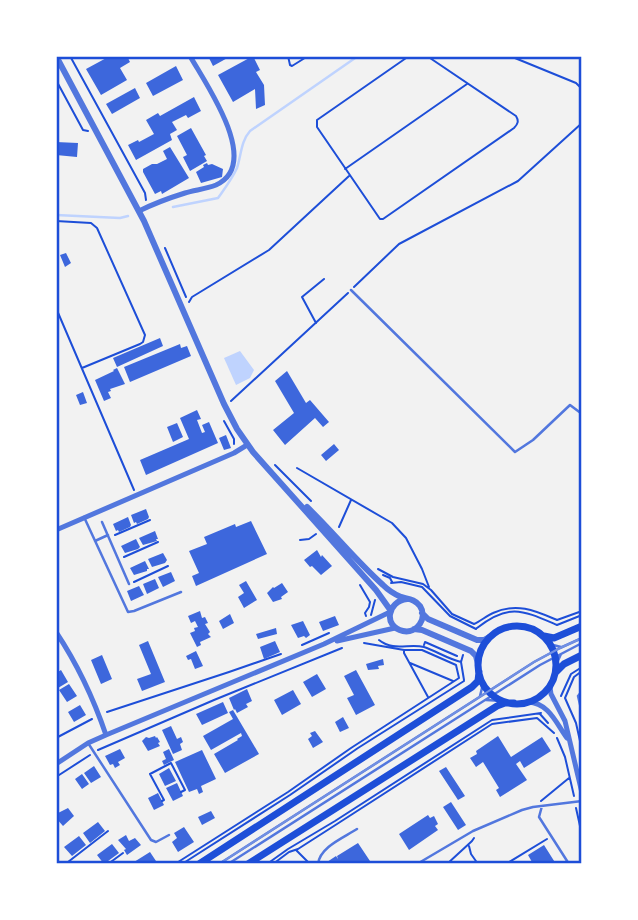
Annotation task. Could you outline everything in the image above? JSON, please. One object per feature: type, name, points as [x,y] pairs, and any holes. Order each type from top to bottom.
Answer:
[{"type":"main road","points":[[199,864],[473,686],[478,681],[481,650],[491,636],[503,628],[531,628],[553,639],[582,626]]},
{"type":"main road","points":[[541,634],[548,641],[555,657],[553,679]]},
{"type":"main road","points":[[248,864],[497,706],[528,702],[541,696],[562,665],[580,659]]},
{"type":"main road","points":[[480,671],[491,693],[503,701],[514,703]]},
{"type":"street","points":[[56,56],[139,211],[229,403],[237,429],[247,445],[376,590],[391,611]]},
{"type":"street","points":[[139,211],[218,184],[228,176],[233,164],[234,147],[227,126],[190,56]]},
{"type":"street","points":[[56,530],[247,445]]},
{"type":"street","points":[[287,490],[328,527],[380,582],[393,593],[418,603],[429,619],[477,640],[491,636]]},
{"type":"street","points":[[399,629],[391,621],[391,611],[398,601],[407,599]]},
{"type":"street","points":[[56,764],[106,735],[327,643],[391,611]]},
{"type":"street","points":[[414,629],[421,623],[422,612]]},
{"type":"street","points":[[327,643],[388,628],[405,631],[420,629],[471,651],[477,658],[480,671]]},
{"type":"street","points":[[56,632],[75,661],[100,715],[106,735]]},
{"type":"street","points":[[553,679],[550,687],[552,696],[564,719],[582,793]]},
{"type":"street","points":[[528,702],[545,708],[569,741]]},
{"type":"lane","points":[[351,290],[515,452],[533,440],[570,405],[582,414]]},
{"type":"lane","points":[[84,517],[128,612],[181,592]]},
{"type":"lane","points":[[103,522],[130,584]]},
{"type":"lane","points":[[95,541],[109,537]]},
{"type":"lane","points":[[555,657],[582,638]]},
{"type":"lane","points":[[548,641],[565,648],[582,643]]},
{"type":"lane","points":[[219,864],[478,698],[559,656],[565,648]]},
{"type":"lane","points":[[478,698],[482,689],[480,671]]},
{"type":"lane","points":[[582,691],[578,696],[582,711]]},
{"type":"lane","points":[[228,864],[483,701],[491,693]]},
{"type":"lane","points":[[483,701],[503,701]]},
{"type":"lane","points":[[88,744],[151,840],[156,842],[169,835]]},
{"type":"lane","points":[[417,864],[477,830],[533,807],[582,802]]},
{"type":"lane","points":[[542,806],[539,817],[569,864]]},
{"type":"lane","points":[[318,864],[320,855],[325,850],[357,829]]},
{"type":"path","points":[[70,56],[145,193],[146,205]]},
{"type":"path","points":[[288,56],[292,66],[308,56]]},
{"type":"path","points":[[409,56],[317,120],[317,127],[377,216],[383,219],[517,124],[516,116],[427,56]]},
{"type":"path","points":[[510,56],[576,83],[582,89]]},
{"type":"path","points":[[56,79],[83,130],[90,134]]},
{"type":"path","points":[[345,169],[468,83]]},
{"type":"path","points":[[229,403],[399,244],[518,181],[582,123]]},
{"type":"path","points":[[163,244],[189,303],[192,297],[269,250],[350,176]]},
{"type":"path","points":[[56,221],[91,223],[97,228],[145,335],[140,344],[82,368]]},
{"type":"path","points":[[316,324],[302,297],[324,279]]},
{"type":"path","points":[[56,309],[132,486]]},
{"type":"path","points":[[228,395],[229,403]]},
{"type":"path","points":[[221,416],[235,443],[232,448]]},
{"type":"path","points":[[272,462],[315,505]]},
{"type":"path","points":[[297,468],[396,527],[422,569],[429,584],[428,588]]},
{"type":"path","points":[[332,523],[338,530],[351,499]]},
{"type":"path","points":[[109,537],[150,520]]},
{"type":"path","points":[[300,540],[309,539],[317,533]]},
{"type":"path","points":[[119,559],[158,542]]},
{"type":"path","points":[[130,584],[168,566]]},
{"type":"path","points":[[374,567],[393,577],[416,582],[428,588],[452,614],[476,629]]},
{"type":"path","points":[[357,580],[370,602],[365,613],[367,621]]},
{"type":"path","points":[[388,585],[398,581],[419,586],[450,616],[471,624],[476,624],[500,610],[519,607],[535,610],[556,620],[582,615]]},
{"type":"path","points":[[372,618],[373,603],[377,596]]},
{"type":"path","points":[[473,633],[494,617],[512,611],[530,613],[557,625],[582,611]]},
{"type":"path","points":[[366,615],[371,614]]},
{"type":"path","points":[[564,620],[567,628]]},
{"type":"path","points":[[468,631],[471,624]]},
{"type":"path","points":[[296,648],[333,631]]},
{"type":"path","points":[[182,864],[460,677],[458,666],[454,662],[422,648],[385,644],[378,636]]},
{"type":"path","points":[[373,645],[374,640]]},
{"type":"path","points":[[422,648],[425,642],[457,655],[454,662]]},
{"type":"path","points":[[360,643],[404,650],[422,648]]},
{"type":"path","points":[[56,777],[94,752],[344,647]]},
{"type":"path","points":[[404,650],[429,698]]},
{"type":"path","points":[[56,738],[100,715],[284,652]]},
{"type":"path","points":[[462,657],[464,681],[467,685]]},
{"type":"path","points":[[580,659],[581,669],[574,677],[565,698],[575,719],[582,750]]},
{"type":"path","points":[[454,662],[461,662]]},
{"type":"path","points":[[409,663],[456,682],[462,688]]},
{"type":"path","points":[[559,699],[571,674],[581,669]]},
{"type":"path","points":[[175,864],[429,698],[456,682],[464,681]]},
{"type":"path","points":[[273,864],[496,719],[539,714],[543,711]]},
{"type":"path","points":[[489,724],[536,718],[551,729],[559,741],[570,777],[533,807]]},
{"type":"path","points":[[485,719],[489,724]]},
{"type":"path","points":[[161,798],[150,774],[171,764],[185,790],[181,792]]},
{"type":"path","points":[[447,864],[469,845],[477,830]]},
{"type":"path","points":[[68,862],[108,831]]},
{"type":"path","points":[[506,864],[551,836]]},
{"type":"path","points":[[469,845],[478,864]]},
{"type":"path","points":[[267,864],[295,848]]},
{"type":"path","points":[[295,848],[310,864]]},
{"type":"path","points":[[108,864],[122,853]]},
{"type":"water","points":[[240,351],[254,370],[250,378],[236,385],[224,358]]},
{"type":"building","points":[[110,56],[127,56],[130,62],[120,68],[127,80],[101,95],[86,69]]},
{"type":"building","points":[[208,56],[231,56],[213,66]]},
{"type":"building","points":[[253,56],[260,70],[256,72],[264,85],[265,105],[256,109],[255,89],[233,102],[218,75]]},
{"type":"building","points":[[176,66],[183,80],[153,96],[146,83]]},
{"type":"building","points":[[135,88],[140,98],[112,114],[106,104]]},
{"type":"building","points":[[194,97],[201,111],[172,122],[177,130],[170,134],[172,140],[136,160],[128,145],[154,134],[146,120],[158,113],[160,116]]},
{"type":"building","points":[[191,128],[207,161],[190,171],[183,157],[187,155],[177,136]]},
{"type":"building","points":[[56,142],[78,143],[77,157],[56,155]]},
{"type":"building","points":[[170,147],[189,178],[162,194],[161,191],[155,194],[143,169],[167,159],[163,151]]},
{"type":"building","points":[[207,163],[223,169],[222,177],[201,183],[196,172]]},
{"type":"building","points":[[66,253],[71,263],[65,267],[60,255]]},
{"type":"building","points":[[160,338],[163,346],[117,367],[113,358]]},
{"type":"building","points":[[180,344],[181,348],[187,346],[191,356],[130,382],[124,367]]},
{"type":"building","points":[[117,368],[125,384],[110,389],[108,392],[111,398],[104,401],[95,380]]},
{"type":"building","points":[[287,371],[306,403],[310,400],[329,422],[323,427],[315,418],[285,445],[273,430],[294,413],[275,381]]},
{"type":"building","points":[[83,392],[87,403],[80,405],[76,395]]},
{"type":"building","points":[[197,410],[201,419],[197,420],[202,433],[205,432],[202,425],[209,422],[218,443],[146,475],[140,460],[189,439],[180,418]]},
{"type":"building","points":[[177,423],[183,437],[173,442],[167,427]]},
{"type":"building","points":[[226,435],[231,448],[224,450],[219,438]]},
{"type":"building","points":[[334,444],[339,450],[326,461],[321,455]]},
{"type":"building","points":[[146,509],[148,519],[134,523],[131,515]]},
{"type":"building","points":[[128,517],[130,527],[116,531],[113,524]]},
{"type":"building","points":[[251,521],[267,554],[196,586],[192,576],[199,573],[189,551],[207,544],[204,537],[235,524],[236,527]]},
{"type":"building","points":[[155,531],[157,541],[143,545],[139,538]]},
{"type":"building","points":[[136,539],[140,547],[125,553],[121,546]]},
{"type":"building","points":[[317,550],[332,566],[321,575],[304,560]]},
{"type":"building","points":[[163,553],[167,560],[165,563],[152,567],[148,559]]},
{"type":"building","points":[[145,561],[149,569],[134,575],[130,568]]},
{"type":"building","points":[[171,572],[175,581],[163,587],[158,577]]},
{"type":"building","points":[[155,579],[159,588],[147,594],[143,584]]},
{"type":"building","points":[[246,581],[257,600],[244,608],[238,597],[244,593],[239,585]]},
{"type":"building","points":[[282,583],[288,592],[282,599],[273,602],[267,593]]},
{"type":"building","points":[[139,586],[144,595],[131,601],[127,591]]},
{"type":"building","points":[[200,611],[202,618],[205,617],[208,623],[205,624],[211,637],[200,642],[201,645],[197,647],[190,633],[198,627],[195,621],[191,623],[188,616]]},
{"type":"building","points":[[230,614],[234,623],[223,629],[219,621]]},
{"type":"building","points":[[335,616],[339,625],[323,631],[319,622]]},
{"type":"building","points":[[303,621],[310,635],[298,638],[291,625]]},
{"type":"building","points":[[276,628],[277,634],[258,639],[256,634]]},
{"type":"building","points":[[148,641],[165,682],[142,691],[137,679],[151,674],[139,645]]},
{"type":"building","points":[[275,641],[280,652],[264,659],[260,647]]},
{"type":"building","points":[[196,651],[203,666],[195,669],[191,659],[188,660],[186,656]]},
{"type":"building","points":[[102,655],[112,679],[101,684],[91,660]]},
{"type":"building","points":[[383,659],[384,665],[378,666],[379,669],[368,670],[366,664]]},
{"type":"building","points":[[61,670],[68,682],[58,688],[56,673]]},
{"type":"building","points":[[356,670],[375,705],[356,715],[347,698],[354,695],[344,676]]},
{"type":"building","points":[[317,674],[326,689],[312,697],[303,682]]},
{"type":"building","points":[[69,684],[77,696],[67,702],[59,690]]},
{"type":"building","points":[[247,689],[252,701],[246,704],[248,707],[237,713],[229,698]]},
{"type":"building","points":[[293,690],[301,704],[282,715],[274,700]]},
{"type":"building","points":[[223,702],[228,713],[202,725],[196,714]]},
{"type":"building","points":[[80,705],[86,715],[74,722],[68,712]]},
{"type":"building","points":[[233,710],[259,754],[225,773],[214,754],[238,740],[242,736],[241,733],[211,750],[203,736],[233,719],[229,712]]},
{"type":"building","points":[[343,717],[349,728],[340,732],[335,722]]},
{"type":"building","points":[[171,726],[177,739],[181,737],[183,742],[180,744],[182,750],[173,754],[162,730]]},
{"type":"building","points":[[315,731],[323,742],[313,748],[308,739],[312,736],[310,733]]},
{"type":"building","points":[[155,736],[160,746],[148,751],[142,741],[146,737]]},
{"type":"building","points":[[498,736],[511,757],[542,737],[551,751],[524,768],[520,761],[516,764],[527,780],[500,797],[496,790],[499,788],[483,762],[476,767],[470,758]]},
{"type":"building","points":[[120,749],[125,758],[118,762],[120,765],[115,768],[105,756]]},
{"type":"building","points":[[169,749],[174,760],[164,765],[162,761],[166,759],[163,752]]},
{"type":"building","points":[[202,750],[216,779],[201,786],[203,792],[199,794],[197,789],[189,792],[175,762]]},
{"type":"building","points":[[94,766],[101,777],[91,783],[84,773]]},
{"type":"building","points":[[446,767],[465,796],[458,800],[439,771]]},
{"type":"building","points":[[169,768],[176,781],[165,786],[159,774]]},
{"type":"building","points":[[82,774],[89,784],[82,789],[75,779]]},
{"type":"building","points":[[177,783],[183,796],[173,801],[166,788]]},
{"type":"building","points":[[158,793],[164,805],[154,810],[148,798]]},
{"type":"building","points":[[451,802],[466,825],[458,830],[443,807]]},
{"type":"building","points":[[68,808],[74,816],[63,826],[56,814]]},
{"type":"building","points":[[211,811],[215,818],[202,825],[198,817]]},
{"type":"building","points":[[428,815],[430,818],[434,816],[438,830],[409,850],[399,834]]},
{"type":"building","points":[[98,822],[105,831],[90,843],[83,833]]},
{"type":"building","points":[[184,827],[194,842],[178,852],[172,842],[177,838],[174,833]]},
{"type":"building","points":[[126,835],[129,841],[135,838],[141,845],[127,855],[124,850],[126,849],[118,840]]},
{"type":"building","points":[[79,836],[86,845],[72,856],[64,847]]},
{"type":"building","points":[[358,843],[370,861],[366,864],[327,862],[336,856],[338,859],[337,856]]},
{"type":"building","points":[[112,844],[119,853],[104,864],[97,855]]},
{"type":"building","points":[[544,845],[556,864],[529,864],[532,862],[528,855]]},
{"type":"building","points":[[150,852],[158,864],[135,864],[134,862]]},
{"type":"waterway","points":[[173,207],[218,198],[237,168],[243,144],[250,131],[358,56]]},
{"type":"waterway","points":[[56,215],[120,218],[128,216]]},
{"type":"tram line","points":[[219,864],[534,662],[582,638]]}]
